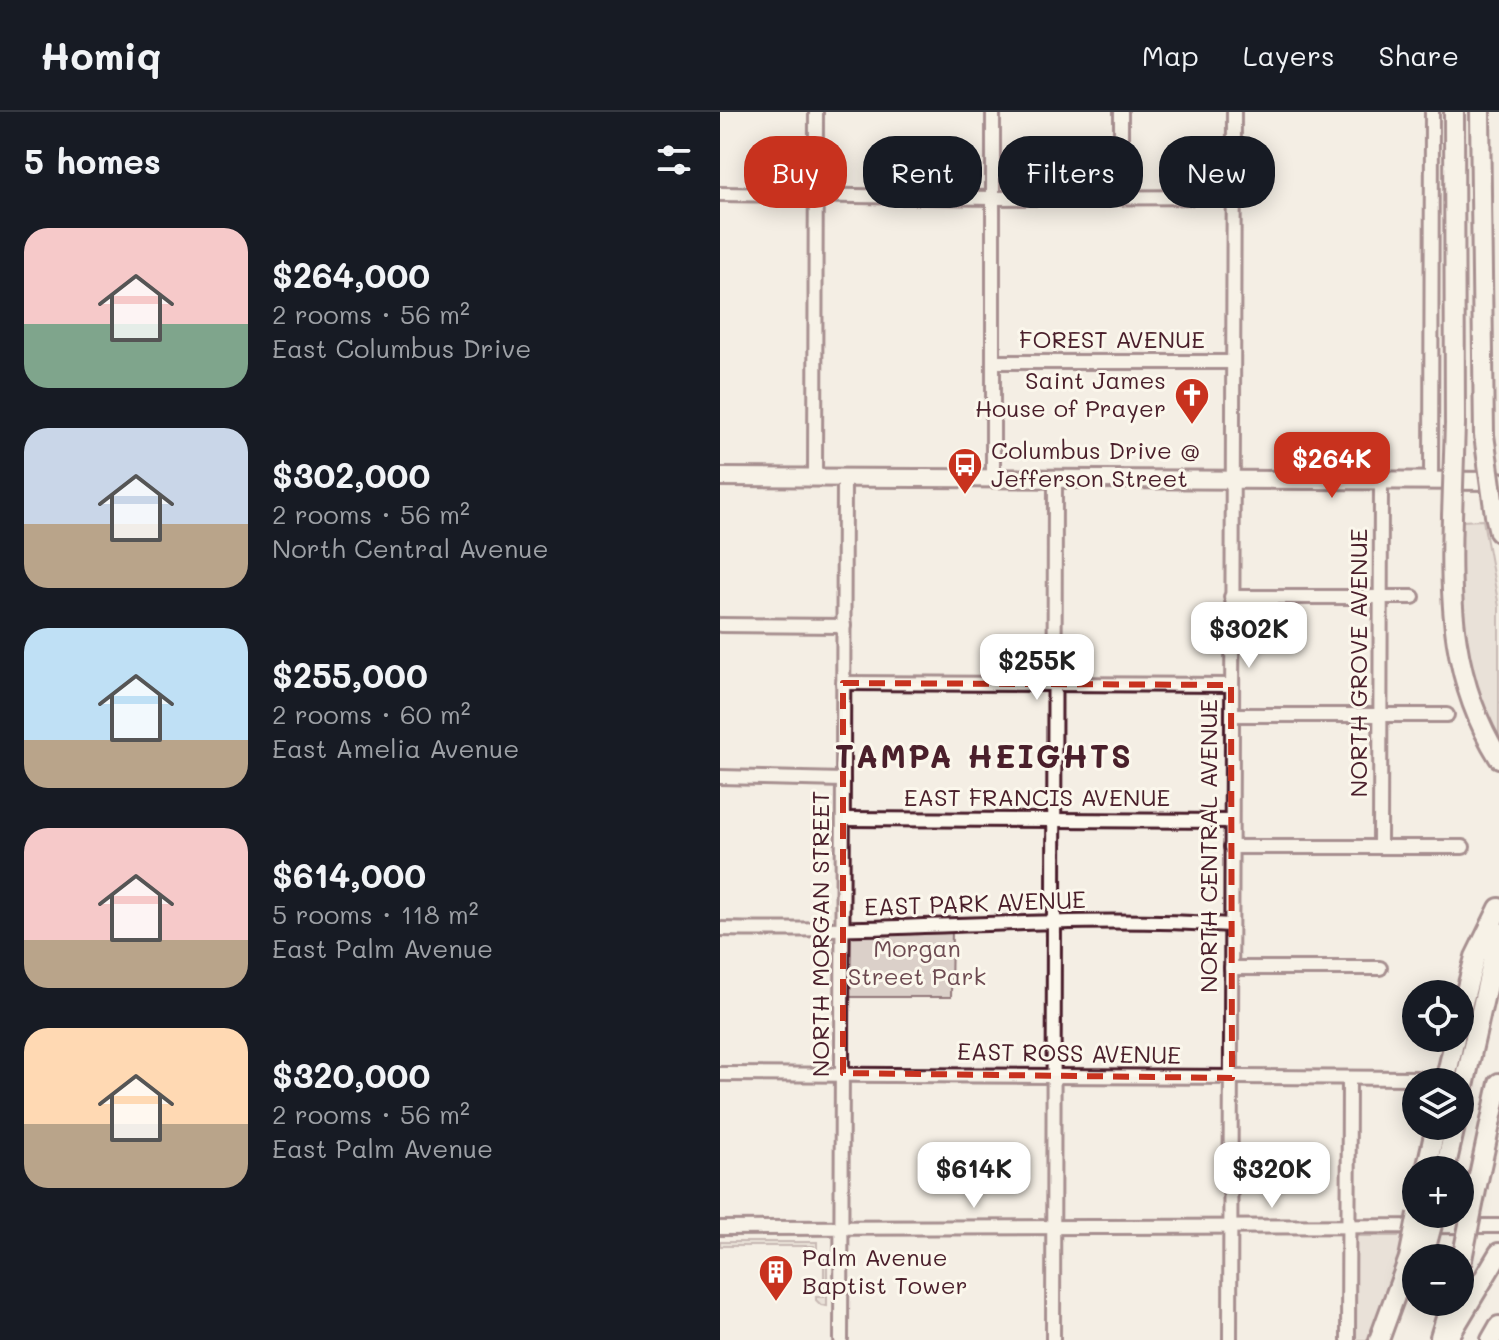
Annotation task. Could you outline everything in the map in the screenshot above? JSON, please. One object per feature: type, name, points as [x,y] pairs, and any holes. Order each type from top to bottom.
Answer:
[{"type":"highway","points":[[1454,112],[1455,424],[1451,595],[1456,649],[1468,696],[1499,758]]},
{"type":"highway","points":[[1480,112],[1484,435],[1497,523]]},
{"type":"highway","points":[[1469,980],[1475,957],[1499,908]]},
{"type":"highway","points":[[1468,1068],[1499,932]]},
{"type":"highway","points":[[1465,1244],[1499,1083]]},
{"type":"highway","points":[[1447,1340],[1498,1255]]},
{"type":"highway","points":[[1379,1340],[1402,1289]]},
{"type":"highway","points":[[1389,1340],[1402,1310]]},
{"type":"highway","points":[[1439,1340],[1447,1316]]},
{"type":"highway","points":[[1491,1340],[1499,1326]]},
{"type":"main road","points":[[720,477],[1499,481]]},
{"type":"street","points":[[816,112],[816,136]]},
{"type":"street","points":[[993,112],[993,479]]},
{"type":"street","points":[[1121,112],[1121,136]]},
{"type":"street","name":"NORTH CENTRAL AVENUE","points":[[1234,112],[1234,136]]},
{"type":"street","points":[[1431,480],[1432,112]]},
{"type":"street","points":[[720,194],[744,194]]},
{"type":"street","points":[[847,196],[998,198]]},
{"type":"street","points":[[815,479],[816,208]]},
{"type":"street","name":"NORTH CENTRAL AVENUE","points":[[1230,1340],[1233,208]]},
{"type":"street","name":"FOREST AVENUE","points":[[993,362],[1232,362]]},
{"type":"street","name":"NORTH MORGAN STREET","points":[[841,1340],[844,479]]},
{"type":"street","points":[[1053,1340],[1055,480]]},
{"type":"street","name":"NORTH GROVE AVENUE","points":[[1380,847],[1381,480]]},
{"type":"street","points":[[1231,597],[1413,597]]},
{"type":"street","points":[[720,625],[844,626]]},
{"type":"street","points":[[843,683],[1231,685]]},
{"type":"street","points":[[1232,715],[1447,715]]},
{"type":"street","points":[[720,777],[843,780]]},
{"type":"street","name":"EAST FRANCIS AVENUE","points":[[843,819],[1231,821]]},
{"type":"street","points":[[1231,847],[1463,847]]},
{"type":"street","name":"EAST PARK AVENUE","points":[[720,929],[844,930],[923,924],[1055,922],[1231,925]]},
{"type":"street","points":[[1231,968],[1380,968]]},
{"type":"street","name":"EAST ROSS AVENUE","points":[[720,1074],[1402,1078]]},
{"type":"street","points":[[1348,1340],[1349,1078]]},
{"type":"street","points":[[720,1228],[1499,1226]]},
{"type":"highlighted area","points":[[843,683],[1231,685],[1232,1078],[843,1073]]},
{"type":"green space","points":[[1483,520],[1499,607],[1499,740],[1485,712],[1470,668],[1461,616],[1460,521]]},
{"type":"green space","name":"Morgan Street Park","points":[[952,927],[951,997],[849,997],[851,935]]},
{"type":"green space","points":[[1358,1236],[1412,1236],[1410,1244],[1402,1244],[1402,1276],[1386,1340],[1352,1340],[1353,1240]]},
{"type":"green space","points":[[720,1242],[817,1242],[817,1253],[827,1253],[827,1306],[816,1300],[816,1297],[824,1297],[824,1257],[814,1256],[814,1246],[720,1246]]},
{"type":"place","name":"Saint James House of Prayer","points":[[1192,426]]},
{"type":"place","name":"Columbus Drive @ Jefferson Street","points":[[965,496]]},
{"type":"place","name":"Palm Avenue Baptist Tower","points":[[776,1303]]},
{"type":"district","name":"TAMPA HEIGHTS","points":[[984,757]]}]
